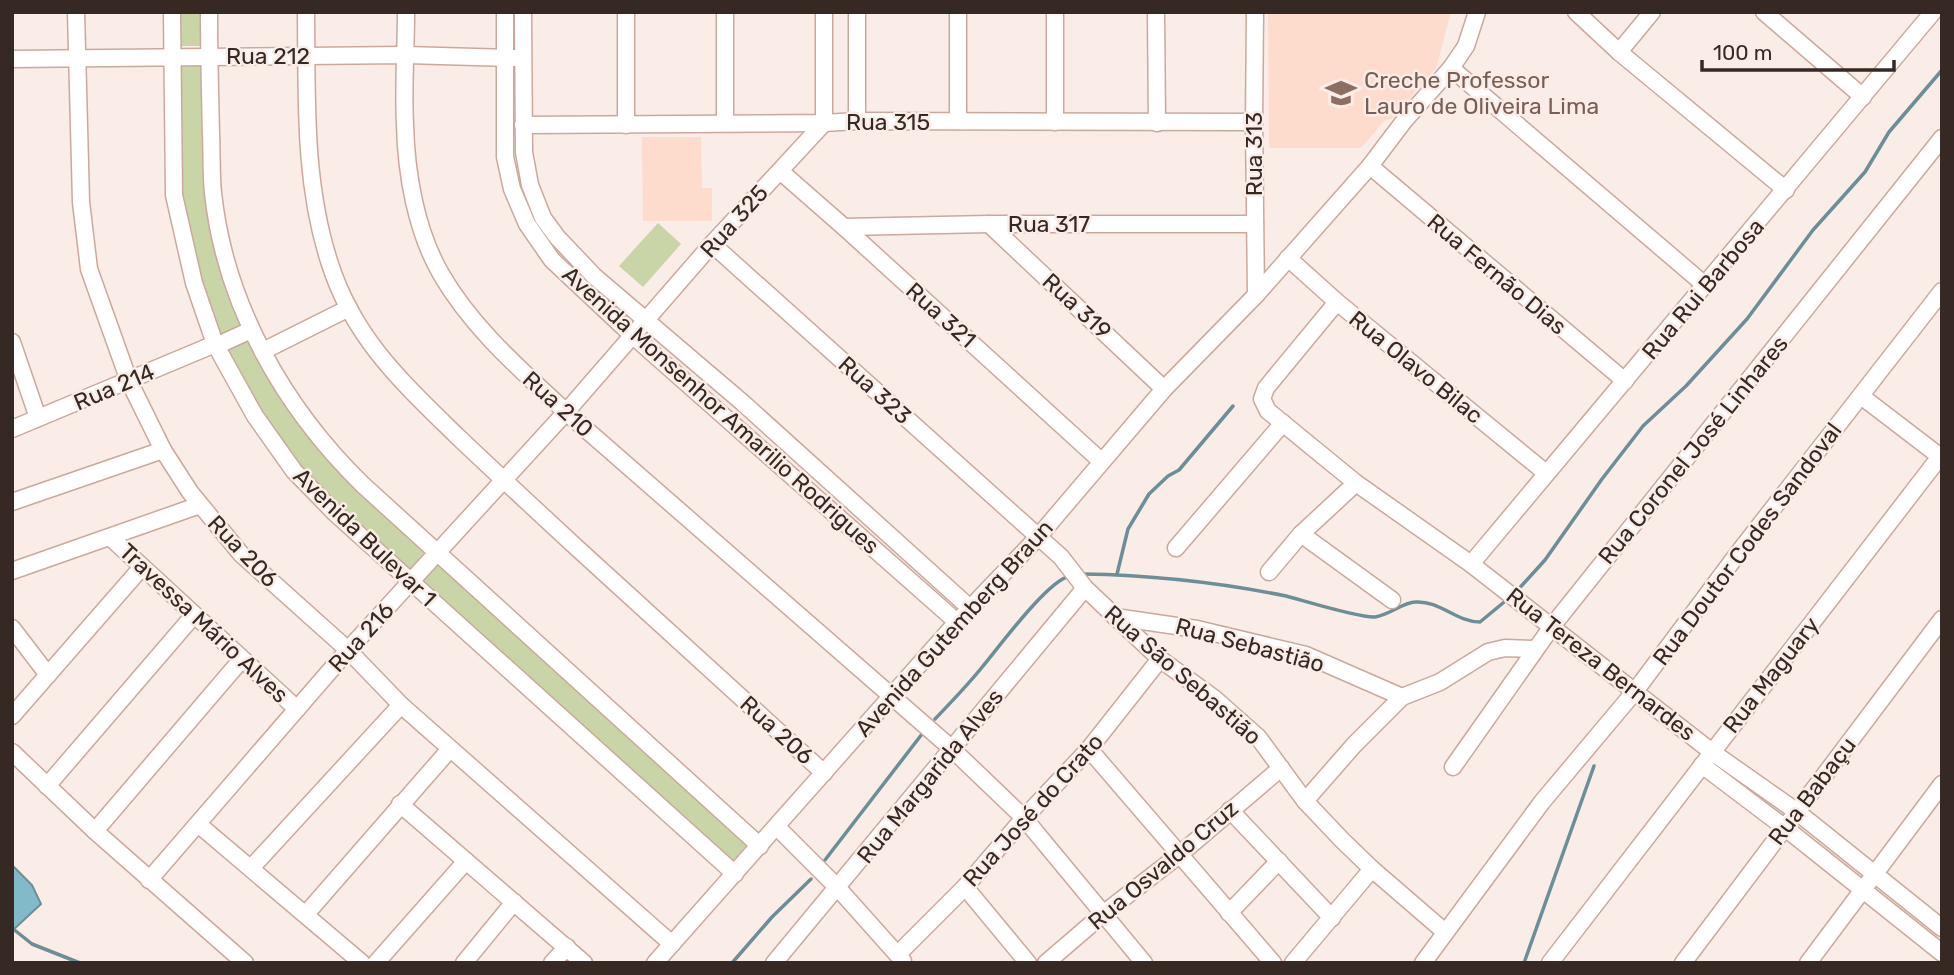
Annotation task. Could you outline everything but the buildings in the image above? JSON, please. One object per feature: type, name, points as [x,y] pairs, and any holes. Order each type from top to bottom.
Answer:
[{"type":"street","name":"Rua 206","points":[[76,12],[80,202],[87,256],[106,321],[129,381],[163,450],[200,505],[241,554],[348,650],[401,705],[672,944]]},
{"type":"street","name":"Avenida Bulevar 1","points":[[172,12],[174,195],[194,283],[216,345],[255,416],[294,471],[335,513],[735,874]]},
{"type":"street","name":"Avenida Bulevar 1","points":[[209,12],[213,194],[227,263],[251,330],[281,386],[326,447],[363,485],[760,846]]},
{"type":"street","name":"Rua 206","points":[[306,12],[307,126],[317,215],[330,266],[362,333],[393,374],[503,480],[824,773]]},
{"type":"street","name":"Rua 210","points":[[406,12],[404,124],[408,162],[418,215],[427,244],[440,272],[458,300],[515,365],[566,412],[951,748],[1024,818],[1144,963]]},
{"type":"street","name":"Avenida Monsenhor Amarilio Rodrigues","points":[[505,12],[505,157],[512,189],[527,224],[552,260],[632,335],[957,622]]},
{"type":"street","name":"Avenida Monsenhor Amarilio Rodrigues","points":[[523,12],[524,152],[530,185],[543,218],[557,237],[594,276],[743,403],[970,608]]},
{"type":"street","points":[[626,12],[626,125]]},
{"type":"street","points":[[725,12],[725,122]]},
{"type":"street","points":[[824,12],[824,123]]},
{"type":"street","points":[[857,12],[857,121]]},
{"type":"street","points":[[958,12],[958,121]]},
{"type":"street","points":[[1055,12],[1055,122]]},
{"type":"street","points":[[1156,12],[1157,123]]},
{"type":"street","name":"Rua 313","points":[[1255,12],[1256,295]]},
{"type":"street","name":"Avenida Gutemberg Braun","points":[[655,963],[957,622],[1038,537],[1164,389],[1256,295],[1370,166],[1404,121],[1451,68],[1466,46],[1477,12]]},
{"type":"street","points":[[1576,12],[1619,52],[1786,190]]},
{"type":"street","points":[[1619,52],[1652,12]]},
{"type":"street","points":[[1764,12],[1863,97]]},
{"type":"street","name":"Rua Rui Barbosa","points":[[1471,564],[1933,12]]},
{"type":"street","name":"Rua 212","points":[[12,59],[406,55],[523,58]]},
{"type":"street","points":[[1451,68],[1706,286]]},
{"type":"street","name":"Rua 315","points":[[523,125],[857,121],[1254,122]]},
{"type":"street","name":"Rua 325","points":[[632,335],[824,123]]},
{"type":"street","name":"Rua Coronel José Linhares","points":[[1453,767],[1553,625],[1942,138]]},
{"type":"street","name":"Rua Fernão Dias","points":[[1370,166],[1625,381]]},
{"type":"street","name":"Rua 321","points":[[779,171],[1101,461]]},
{"type":"street","name":"Rua 319","points":[[989,224],[1164,389]]},
{"type":"street","name":"Rua 317","points":[[844,227],[1255,224]]},
{"type":"street","name":"Rua 323","points":[[712,244],[1038,537]]},
{"type":"street","name":"Rua Olavo Bilac","points":[[1288,258],[1336,302],[1546,472]]},
{"type":"street","name":"Rua Doutor Codes Sandoval","points":[[1423,963],[1542,803],[1636,690],[1739,552],[1942,291]]},
{"type":"street","name":"Rua Tereza Bernardes","points":[[1336,302],[1266,388],[1262,399],[1268,411],[1356,483],[1553,625],[1712,751],[1796,811],[1942,929]]},
{"type":"street","points":[[263,351],[349,308]]},
{"type":"street","name":"Rua 214","points":[[12,429],[251,330]]},
{"type":"street","name":"Rua 216","points":[[149,880],[348,650],[566,412],[632,335]]},
{"type":"street","points":[[12,342],[38,418]]},
{"type":"street","points":[[1861,396],[1941,456]]},
{"type":"street","points":[[1176,548],[1283,423]]},
{"type":"street","points":[[12,502],[163,450]]},
{"type":"street","name":"Rua Maguary","points":[[1550,963],[1941,456]]},
{"type":"street","points":[[1269,572],[1301,534],[1356,483]]},
{"type":"street","points":[[12,571],[200,505]]},
{"type":"street","points":[[1301,534],[1392,600]]},
{"type":"street","name":"Travessa Mário Alves","points":[[110,537],[297,709]]},
{"type":"street","name":"Rua São Sebastião","points":[[1038,537],[1060,556],[1085,588],[1160,659],[1239,719],[1258,737],[1305,801],[1372,870],[1445,932]]},
{"type":"street","points":[[12,716],[142,567]]},
{"type":"street","name":"Rua Margarida Alves","points":[[776,962],[1085,588]]},
{"type":"street","points":[[47,786],[194,615]]},
{"type":"street","name":"Rua Sebastião","points":[[1115,617],[1197,629],[1306,655],[1402,697]]},
{"type":"street","name":"Rua Babaçu","points":[[1683,963],[1942,619]]},
{"type":"street","points":[[12,628],[48,675]]},
{"type":"street","points":[[1305,801],[1354,745],[1402,697],[1440,682],[1488,652],[1505,648],[1535,649]]},
{"type":"street","points":[[95,831],[242,659]]},
{"type":"street","name":"Rua José do Crato","points":[[902,960],[1024,818],[1089,749],[1160,659]]},
{"type":"street","points":[[251,868],[401,705]]},
{"type":"street","points":[[306,914],[450,749]]},
{"type":"street","points":[[1089,749],[1273,963]]},
{"type":"street","points":[[12,752],[149,880],[245,963]]},
{"type":"street","name":"Rua Tereza Bernardes","points":[[1702,765],[1942,953]]},
{"type":"street","name":"Rua Osvaldo Cruz","points":[[1046,963],[1281,768]]},
{"type":"street","points":[[1808,963],[1942,784]]},
{"type":"street","points":[[400,804],[584,963]]},
{"type":"street","points":[[1230,810],[1332,918]]},
{"type":"street","points":[[198,824],[362,963]]},
{"type":"street","points":[[777,827],[837,887],[902,960]]},
{"type":"street","points":[[376,963],[466,861]]},
{"type":"street","points":[[1228,913],[1279,861]]},
{"type":"street","points":[[1293,963],[1372,870]]},
{"type":"street","points":[[965,887],[1028,963]]},
{"type":"street","points":[[464,963],[514,902]]},
{"type":"street","points":[[552,963],[567,947]]},
{"type":"street","points":[[1935,963],[1942,953]]},
{"type":"shaded area","name":"Creche Professor Lauro de Oliveira Lima","points":[[1268,12],[1451,12],[1436,68],[1392,119],[1385,120],[1361,148],[1269,148]]},
{"type":"shaded area","points":[[642,137],[701,137],[702,188],[712,188],[712,221],[643,221]]},
{"type":"green space","points":[[178,12],[203,12],[203,46],[178,46]]},
{"type":"green space","points":[[176,64],[203,65],[205,135],[243,326],[219,336],[197,273],[180,193]]},
{"type":"green space","points":[[658,223],[681,244],[643,287],[619,266]]},
{"type":"green space","points":[[249,339],[258,358],[426,550],[408,572],[319,490],[284,447],[225,350]]},
{"type":"green space","points":[[438,562],[750,842],[731,863],[420,581]]},
{"type":"water","points":[[12,865],[32,885],[41,904],[12,931]]},
{"type":"waterway","points":[[1515,593],[1545,560],[1643,426],[1686,386],[1747,319],[1813,230],[1865,172],[1889,132],[1942,70]]},
{"type":"waterway","points":[[1117,574],[1128,529],[1149,494],[1168,476],[1179,470],[1233,406]]},
{"type":"waterway","points":[[1083,574],[1159,578],[1236,587],[1286,596],[1367,617],[1380,616],[1411,603],[1424,602],[1463,619],[1480,622],[1509,598]]},
{"type":"waterway","points":[[935,719],[1037,601],[1049,589],[1070,576]]},
{"type":"waterway","points":[[825,860],[922,734]]},
{"type":"waterway","points":[[1524,963],[1594,766]]},
{"type":"waterway","points":[[732,963],[772,917],[811,879]]},
{"type":"waterway","points":[[12,928],[32,944],[80,963]]},
{"type":"place","name":"Creche Professor Lauro de Oliveira Lima","points":[[1341,93]]}]
